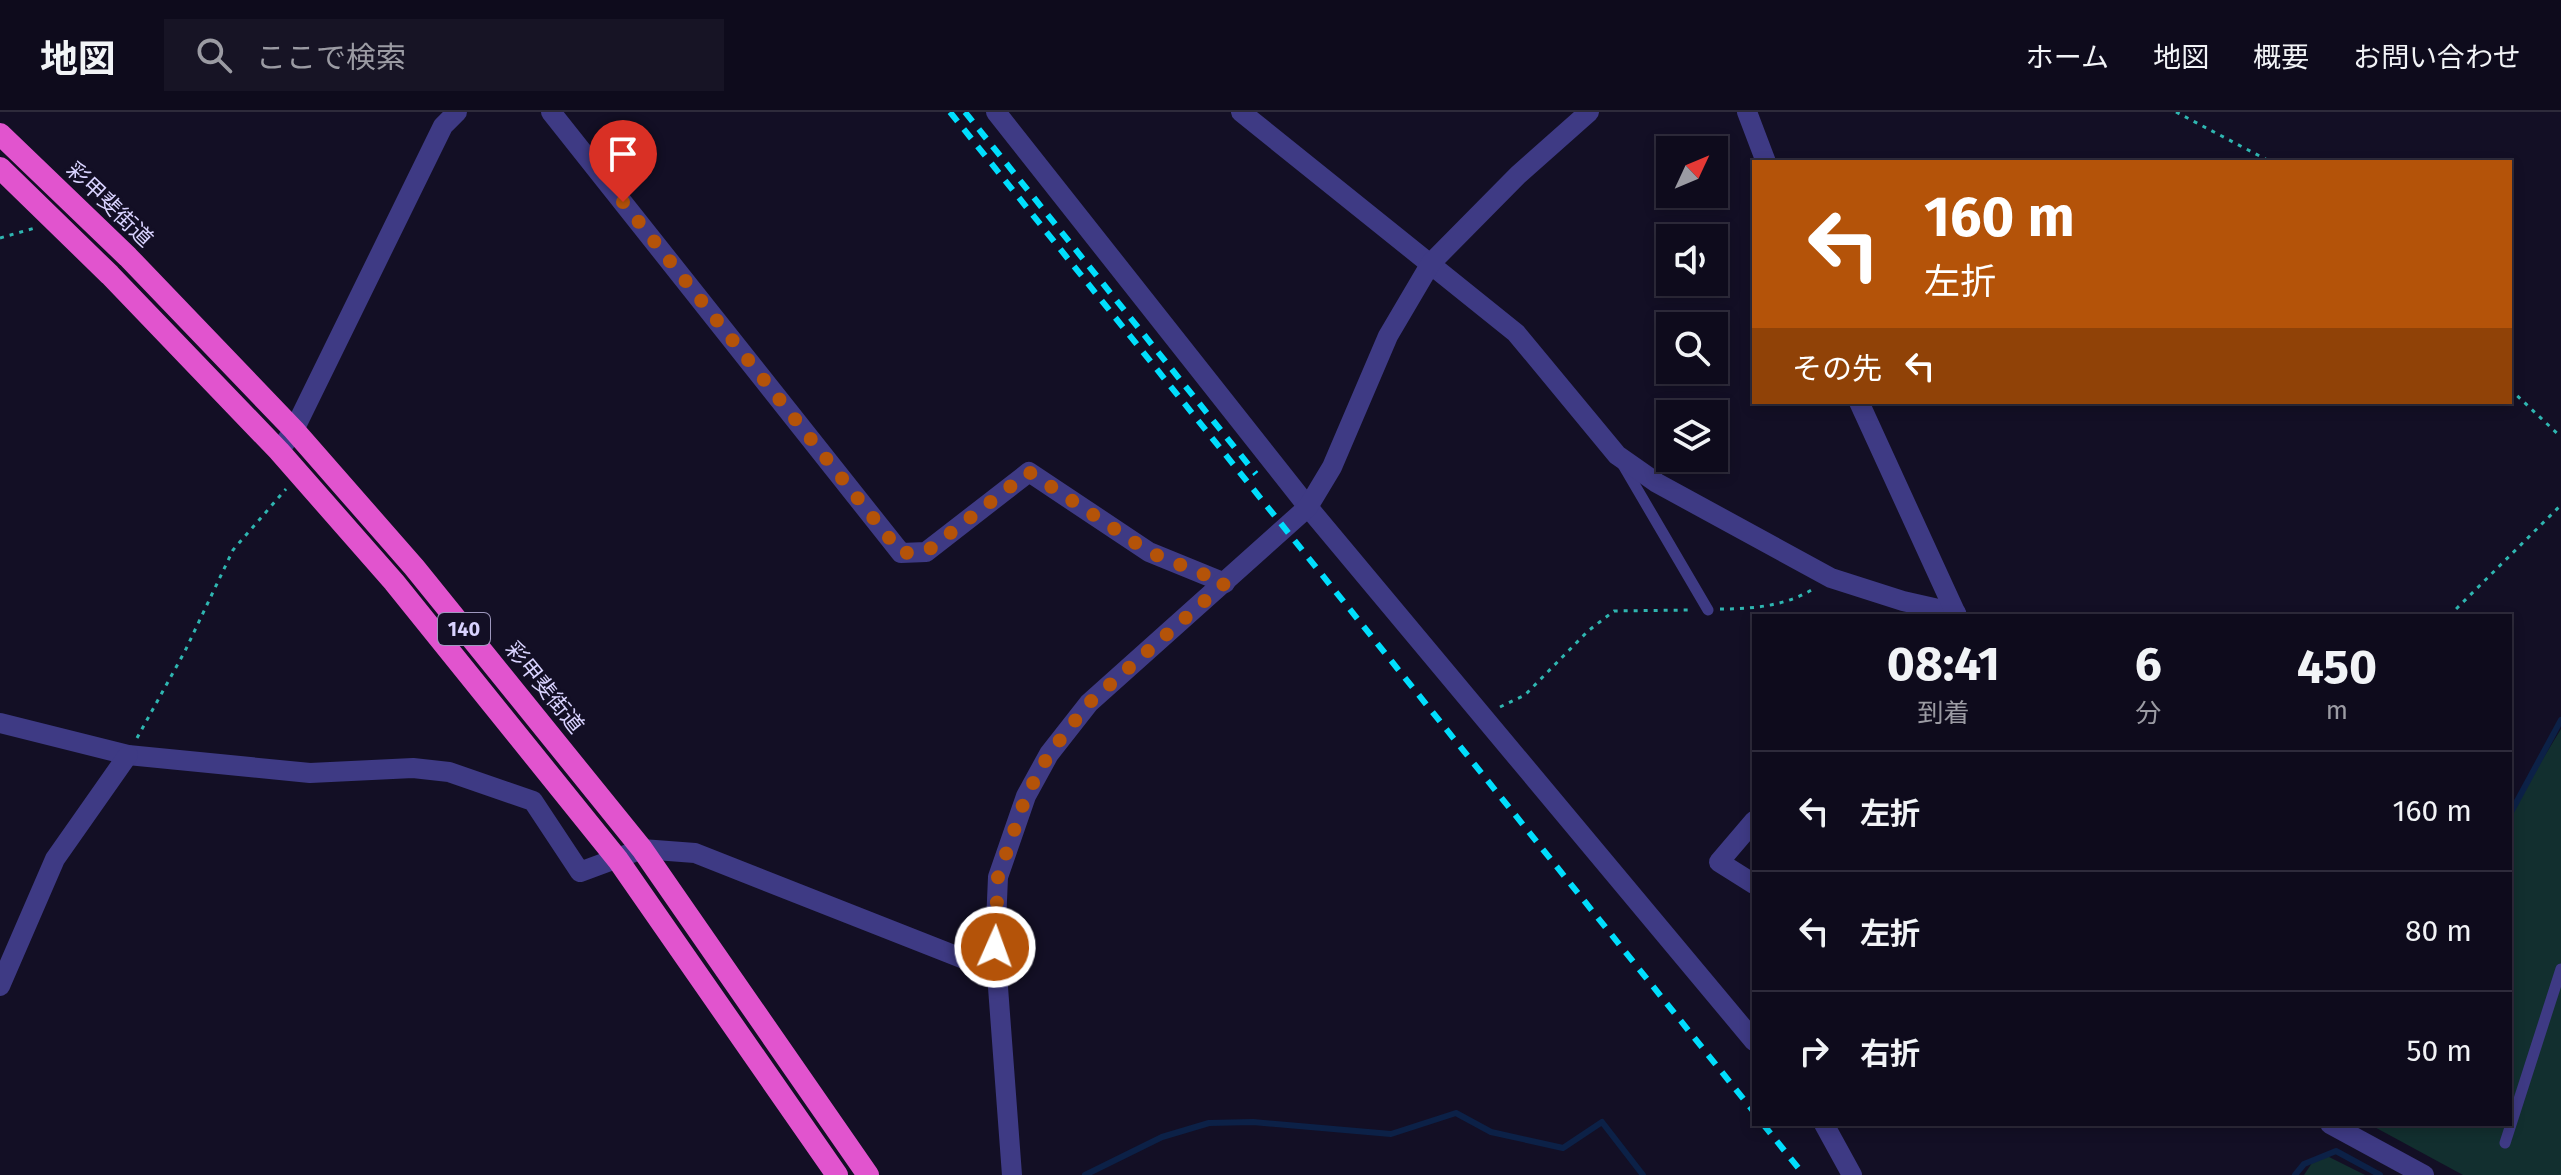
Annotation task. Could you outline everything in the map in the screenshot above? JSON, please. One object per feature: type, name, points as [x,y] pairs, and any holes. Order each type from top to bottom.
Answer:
[{"type":"highway","name":"彩甲斐街道","points":[[0,134],[128,257],[294,430],[414,567],[642,849],[868,1175]]},
{"type":"highway","name":"140","points":[[0,168],[279,451],[394,582],[618,860],[837,1175]]},
{"type":"street","points":[[279,451],[294,430],[443,126],[457,112]]},
{"type":"street","points":[[551,112],[901,553],[926,552],[1029,472],[1149,552],[1225,583]]},
{"type":"street","points":[[996,112],[1308,507],[1752,1039]]},
{"type":"street","points":[[1241,112],[1516,333],[1617,455],[1698,507],[1831,578],[1953,614]]},
{"type":"street","points":[[1012,1175],[997,972],[998,877],[1026,796],[1049,754],[1089,703],[1308,507],[1332,467],[1388,336],[1431,263],[1518,175],[1589,112]]},
{"type":"street","points":[[1747,112],[1765,160]]},
{"type":"street","points":[[1860,404],[1957,614]]},
{"type":"street","points":[[0,723],[13,729],[128,755],[310,773],[413,768],[449,772],[533,801],[580,872],[642,849],[695,853],[997,972]]},
{"type":"street","points":[[0,986],[55,859],[128,755]]},
{"type":"street","points":[[1752,823],[1719,862],[1752,883]]},
{"type":"street","points":[[1825,1126],[1852,1175]]},
{"type":"street","points":[[2334,1126],[2424,1175]]},
{"type":"lane","points":[[1617,455],[1708,610]]},
{"type":"lane","points":[[2512,1122],[2560,977]]},
{"type":"lane","points":[[2505,1143],[2511,1126]]},
{"type":"path","points":[[2176,112],[2267,160]]},
{"type":"path","points":[[0,238],[56,222]]},
{"type":"path","points":[[2512,391],[2561,437]]},
{"type":"path","points":[[128,755],[185,651],[233,550],[300,475]]},
{"type":"path","points":[[2451,614],[2561,505]]},
{"type":"path","points":[[1483,716],[1525,695],[1588,631],[1614,611],[1744,609],[1796,600],[1831,578]]},
{"type":"green space","points":[[2561,729],[2561,1175],[2463,1175],[2373,1126],[2512,1126],[2512,810]]},
{"type":"green space","points":[[2327,1156],[2365,1175],[2304,1175],[2314,1160]]},
{"type":"waterway","points":[[2512,810],[2561,720]]},
{"type":"waterway","points":[[1085,1175],[1162,1137],[1209,1123],[1253,1122],[1391,1134],[1456,1113],[1491,1132],[1563,1148],[1602,1122],[1643,1175]]},
{"type":"waterway","points":[[2295,1175],[2304,1164],[2336,1151],[2380,1175]]},
{"type":"railway","points":[[950,112],[1752,1110]]},
{"type":"railway","points":[[965,112],[1256,474]]},
{"type":"railway","points":[[1765,1126],[1804,1175]]},
{"type":"route","points":[[623,202],[901,553],[926,552],[1029,472],[1149,552],[1225,583],[1089,703],[1049,754],[1026,796],[998,877],[995,947]]}]
